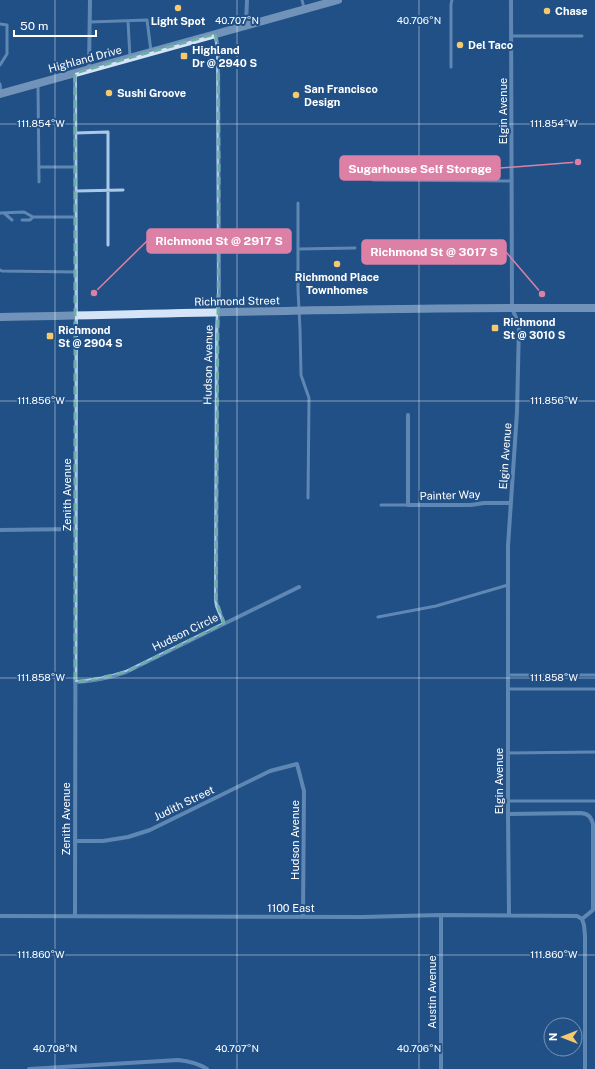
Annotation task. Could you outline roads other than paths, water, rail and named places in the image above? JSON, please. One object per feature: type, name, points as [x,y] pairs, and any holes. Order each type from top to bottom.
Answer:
[{"type":"main road","name":"Highland Drive","points":[[1,94],[338,0]]},
{"type":"main road","name":"Richmond Street","points":[[0,317],[299,310],[595,308]]},
{"type":"street","points":[[89,69],[90,0]]},
{"type":"street","points":[[246,25],[247,0]]},
{"type":"street","name":"Elgin Avenue","points":[[509,915],[508,584],[511,503],[517,412],[519,325],[512,308],[512,0]]},
{"type":"street","name":"Hudson Avenue","points":[[215,34],[218,47],[216,600],[224,623]]},
{"type":"street","name":"Zenith Avenue","points":[[75,73],[75,916]]},
{"type":"street","name":"Painter Way","points":[[408,415],[408,505],[471,505],[484,503],[511,503]]},
{"type":"street","points":[[0,530],[76,529]]},
{"type":"street","name":"Hudson Circle","points":[[75,682],[93,681],[126,672],[299,587]]},
{"type":"street","name":"Hudson Avenue","points":[[297,764],[304,791],[304,917]]},
{"type":"street","name":"Judith Street","points":[[75,841],[103,841],[128,837],[150,830],[270,771],[297,764]]},
{"type":"street","points":[[508,814],[581,813],[587,814],[591,817],[593,824],[593,910],[582,919],[585,936],[585,1069]]},
{"type":"street","name":"Austin Avenue","points":[[441,915],[441,1069]]},
{"type":"street","name":"1100 East","points":[[0,916],[304,917],[509,915],[577,916],[582,919]]},
{"type":"street","points":[[29,1069],[178,1060],[199,1064],[207,1069]]},
{"type":"lane","points":[[302,0],[304,9]]},
{"type":"lane","points":[[451,67],[452,0]]},
{"type":"lane","points":[[90,22],[147,20],[152,52]]},
{"type":"lane","points":[[128,21],[130,58]]},
{"type":"lane","points":[[0,24],[7,25],[7,54],[0,66]]},
{"type":"lane","points":[[512,36],[582,36]]},
{"type":"lane","points":[[38,83],[39,182]]},
{"type":"lane","points":[[0,84],[1,94]]},
{"type":"lane","points":[[75,133],[108,132],[108,244]]},
{"type":"lane","points":[[39,167],[75,168]]},
{"type":"lane","points":[[373,180],[511,181]]},
{"type":"lane","points":[[75,191],[123,190]]},
{"type":"lane","points":[[298,203],[301,375],[309,398],[308,498]]},
{"type":"lane","points":[[2,213],[24,212],[34,217],[75,218]]},
{"type":"lane","points":[[2,213],[12,220]]},
{"type":"lane","points":[[22,220],[30,220],[34,217]]},
{"type":"lane","points":[[298,248],[355,248]]},
{"type":"lane","points":[[0,270],[76,272]]},
{"type":"lane","points":[[381,505],[408,505]]},
{"type":"lane","points":[[378,617],[436,606],[508,584]]},
{"type":"lane","points":[[508,675],[595,675]]},
{"type":"lane","points":[[508,688],[595,689]]},
{"type":"lane","points":[[508,753],[595,752]]},
{"type":"lane","points":[[508,802],[595,801]]},
{"type":"place","name":"Light Spot","points":[[178,8]]},
{"type":"place","name":"Chase","points":[[547,11]]},
{"type":"place","name":"Del Taco","points":[[460,45]]},
{"type":"place","name":"Highland Dr @ 2940 S","points":[[184,56]]},
{"type":"place","name":"Sushi Groove","points":[[109,93]]},
{"type":"place","name":"San Francisco Design","points":[[296,95]]},
{"type":"place","name":"Sugarhouse Self Storage","points":[[578,162]]},
{"type":"place","name":"Richmond Place Townhomes","points":[[337,264]]},
{"type":"place","name":"Richmond St @ 2917 S","points":[[94,293]]},
{"type":"place","name":"Richmond St @ 3017 S","points":[[542,294]]},
{"type":"place","name":"Richmond St @ 3010 S","points":[[495,328]]},
{"type":"place","name":"Richmond St @ 2904 S","points":[[50,336]]}]
